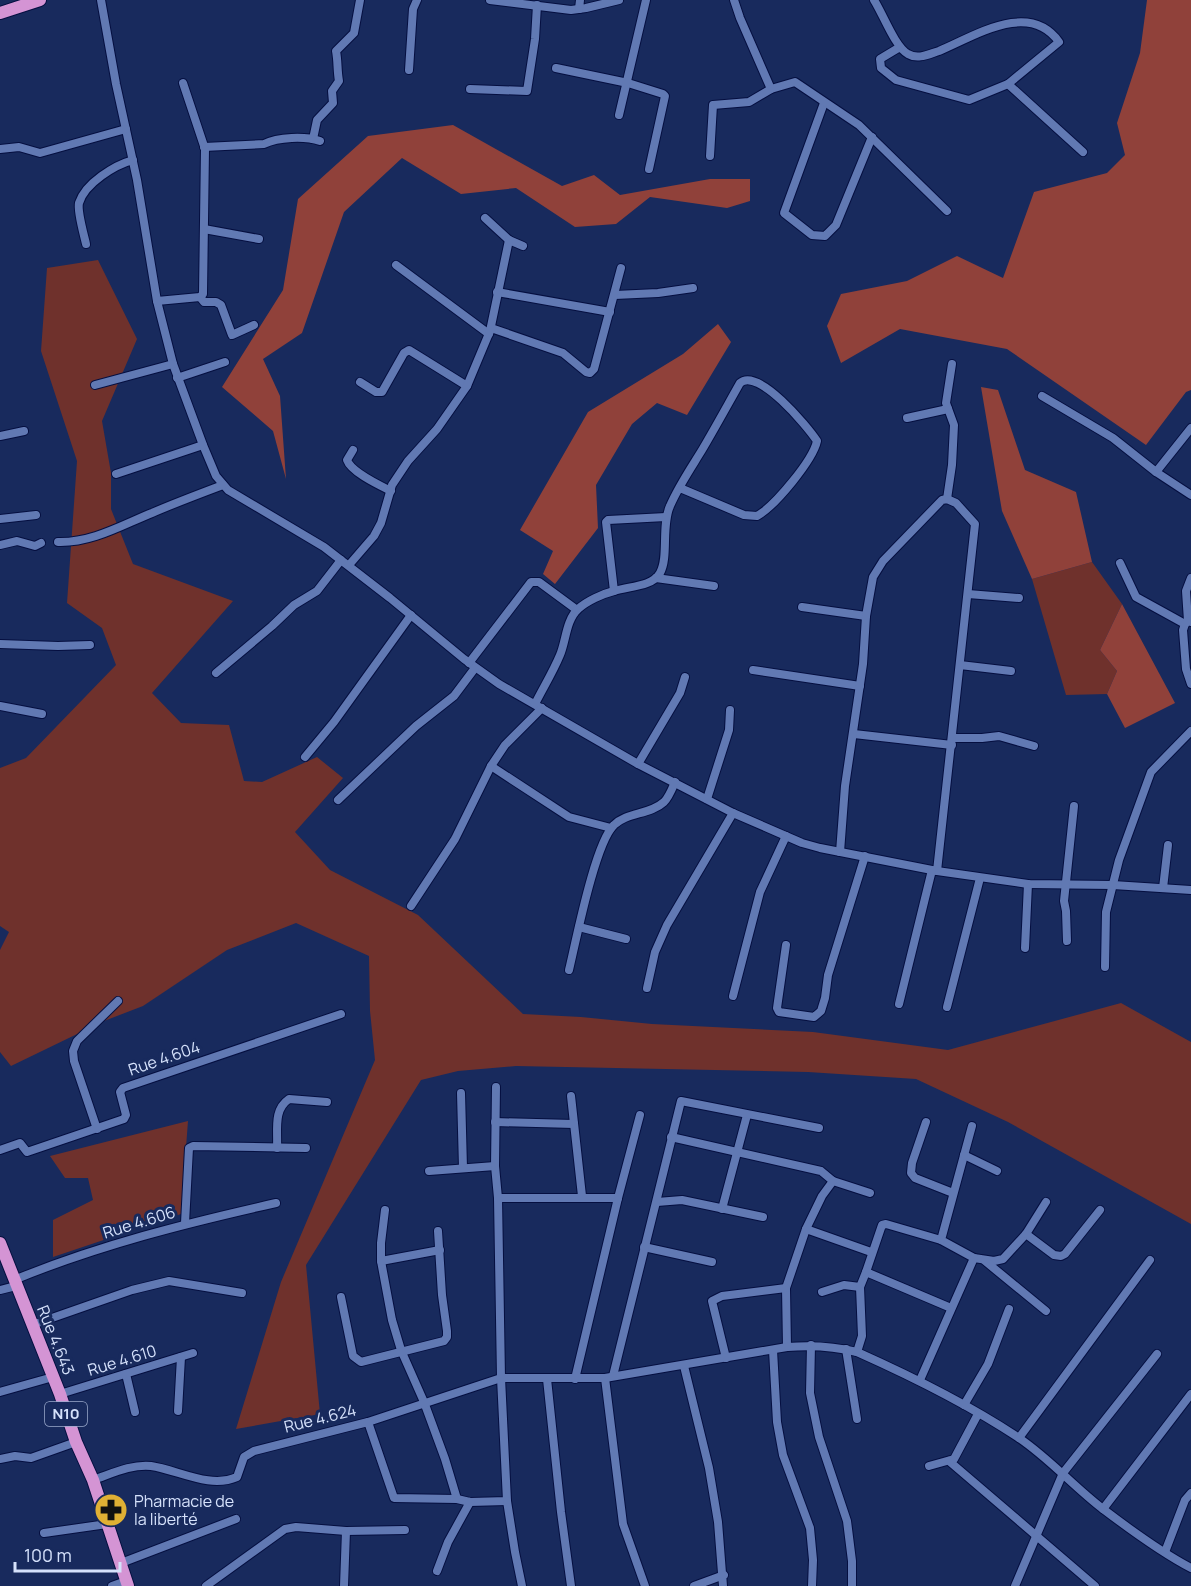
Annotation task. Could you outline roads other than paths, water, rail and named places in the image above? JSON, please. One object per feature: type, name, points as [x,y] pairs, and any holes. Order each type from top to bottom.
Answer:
[{"type":"highway","points":[[0,13],[40,0]]},
{"type":"highway","name":"Rue 4.643","points":[[0,1243],[60,1394],[76,1442],[93,1480],[127,1584]]},
{"type":"street","points":[[101,0],[133,160],[157,301],[173,364],[202,445],[216,476],[234,494],[307,536],[345,562],[498,684],[638,764],[733,813],[802,843],[935,871],[1028,884],[1113,885],[1191,890]]},
{"type":"street","points":[[204,147],[317,140],[317,120],[333,104],[332,93],[339,81],[336,51],[354,33],[360,0]]},
{"type":"street","points":[[409,70],[414,9],[417,0]]},
{"type":"street","points":[[490,0],[537,5],[580,5],[619,0]]},
{"type":"street","points":[[619,115],[646,0]]},
{"type":"street","points":[[734,0],[771,89]]},
{"type":"street","points":[[874,0],[900,47],[911,56],[925,56],[996,26],[1021,20],[1036,24],[1058,40],[1058,44],[1008,84],[969,100],[896,80],[885,73],[879,64],[884,56],[900,47]]},
{"type":"street","points":[[470,89],[527,91],[535,39],[537,5]]},
{"type":"street","points":[[556,68],[627,83],[665,96],[649,169]]},
{"type":"street","points":[[710,156],[713,105],[749,102],[771,89],[795,82],[872,137],[947,211]]},
{"type":"street","points":[[183,83],[204,147],[203,294],[200,297]]},
{"type":"street","points":[[1008,84],[1083,152]]},
{"type":"street","points":[[824,103],[784,210],[786,215],[812,234],[825,236],[836,225],[872,137]]},
{"type":"street","points":[[0,149],[19,147],[40,153],[126,129]]},
{"type":"street","points":[[86,244],[79,207],[80,201],[99,178],[115,167],[133,160]]},
{"type":"street","points":[[485,219],[509,240],[523,246]]},
{"type":"street","points":[[204,229],[259,239]]},
{"type":"street","points":[[216,673],[294,605],[317,591],[374,536],[381,523],[391,490],[408,461],[444,421],[467,386],[490,331],[509,240]]},
{"type":"street","points":[[396,265],[490,331],[563,353],[590,373],[594,369],[621,268]]},
{"type":"street","points":[[615,295],[658,293],[693,288]]},
{"type":"street","points":[[497,292],[610,312]]},
{"type":"street","points":[[157,301],[200,297]]},
{"type":"street","points":[[200,297],[204,302],[216,302],[221,305],[232,335],[254,325]]},
{"type":"street","points":[[360,381],[376,392],[382,392],[404,353],[409,350],[467,386]]},
{"type":"street","points":[[177,378],[225,362]]},
{"type":"street","points":[[95,385],[173,364]]},
{"type":"street","points":[[947,499],[954,425],[946,403],[952,364]]},
{"type":"street","points":[[411,906],[455,839],[491,766],[505,745],[538,706],[560,657],[569,624],[577,610],[600,596],[650,582],[661,572],[666,517],[680,488],[740,383],[744,379],[756,382],[771,391],[817,441],[797,476],[773,504],[757,516],[744,515],[680,488]]},
{"type":"street","points":[[1042,396],[1113,438],[1156,472],[1191,495]]},
{"type":"street","points":[[907,418],[948,409]]},
{"type":"street","points":[[1156,472],[1191,428]]},
{"type":"street","points":[[0,436],[24,431]]},
{"type":"street","points":[[116,474],[202,445]]},
{"type":"street","points":[[353,450],[347,460],[348,464],[367,478],[391,490]]},
{"type":"street","points":[[58,542],[76,541],[121,528],[151,513],[223,485]]},
{"type":"street","points":[[840,852],[845,786],[854,734],[866,616],[873,577],[877,569],[942,500],[947,499],[956,503],[975,524],[952,741],[935,871],[899,1004]]},
{"type":"street","points":[[0,519],[36,515]]},
{"type":"street","points":[[614,591],[606,522],[666,517]]},
{"type":"street","points":[[0,545],[17,541],[35,546],[41,543]]},
{"type":"street","points":[[1120,563],[1136,597],[1188,622]]},
{"type":"street","points":[[656,578],[714,586]]},
{"type":"street","points":[[1191,578],[1186,591],[1188,622],[1183,630],[1186,669],[1191,684]]},
{"type":"street","points":[[338,800],[416,726],[454,696],[472,665],[531,582],[539,582],[577,610]]},
{"type":"street","points":[[968,594],[1019,598]]},
{"type":"street","points":[[802,607],[866,616]]},
{"type":"street","points":[[305,757],[334,723],[411,615]]},
{"type":"street","points":[[0,644],[90,645]]},
{"type":"street","points":[[960,664],[1011,671]]},
{"type":"street","points":[[753,670],[860,686]]},
{"type":"street","points":[[638,764],[680,693],[685,678]]},
{"type":"street","points":[[0,706],[42,714]]},
{"type":"street","points":[[707,799],[729,730],[730,710]]},
{"type":"street","points":[[1105,967],[1108,899],[1119,860],[1151,772],[1191,731]]},
{"type":"street","points":[[854,734],[952,741],[999,736],[1034,746]]},
{"type":"street","points":[[491,766],[569,817],[611,828]]},
{"type":"street","points":[[569,970],[600,849],[611,828],[626,817],[663,803],[675,782]]},
{"type":"street","points":[[1067,941],[1064,902],[1074,806]]},
{"type":"street","points":[[646,987],[655,952],[667,925],[733,813]]},
{"type":"street","points":[[733,996],[760,892],[786,836]]},
{"type":"street","points":[[1163,888],[1168,844]]},
{"type":"street","points":[[786,945],[777,1008],[779,1012],[814,1017],[821,1011],[828,975],[865,856]]},
{"type":"street","points":[[947,1007],[980,878]]},
{"type":"street","points":[[1024,948],[1028,884]]},
{"type":"street","points":[[579,927],[626,939]]},
{"type":"street","points":[[97,1129],[74,1061],[73,1051],[77,1041],[118,1001]]},
{"type":"street","name":"Rue 4.604","points":[[0,1150],[21,1143],[27,1152],[124,1119],[126,1115],[120,1092],[123,1088],[341,1014]]},
{"type":"street","points":[[496,1087],[495,1166],[498,1198],[501,1378],[507,1501],[514,1552],[522,1586]]},
{"type":"street","points":[[461,1093],[464,1168]]},
{"type":"street","points":[[571,1096],[582,1196]]},
{"type":"street","points":[[277,1148],[278,1110],[282,1104],[289,1098],[327,1102]]},
{"type":"street","points":[[645,1586],[623,1524],[609,1377],[657,1202],[680,1104],[684,1100],[747,1115],[819,1128]]},
{"type":"street","points":[[575,1378],[640,1115]]},
{"type":"street","points":[[722,1209],[747,1115]]},
{"type":"street","points":[[495,1122],[574,1124]]},
{"type":"street","points":[[926,1122],[912,1163],[911,1173],[915,1178],[953,1193]]},
{"type":"street","points":[[941,1240],[972,1126]]},
{"type":"street","points":[[671,1137],[821,1171],[833,1181],[870,1193]]},
{"type":"street","points":[[185,1223],[189,1148],[193,1146],[306,1148]]},
{"type":"street","points":[[964,1155],[997,1171]]},
{"type":"street","points":[[429,1171],[495,1166]]},
{"type":"street","points":[[787,1347],[786,1288],[806,1229],[822,1196],[833,1181]]},
{"type":"street","points":[[498,1198],[582,1196],[618,1198]]},
{"type":"street","points":[[657,1202],[682,1200],[763,1217]]},
{"type":"street","points":[[857,1352],[862,1336],[860,1287],[879,1229],[886,1224],[941,1240],[974,1258],[985,1261],[1003,1259],[1026,1234],[1046,1202]]},
{"type":"street","name":"Rue 4.606","points":[[0,1290],[64,1260],[185,1223],[276,1203]]},
{"type":"street","points":[[385,1210],[381,1261],[392,1320],[401,1350],[445,1459],[457,1499]]},
{"type":"street","points":[[1026,1234],[1054,1255],[1061,1256],[1100,1210]]},
{"type":"street","points":[[806,1229],[871,1252]]},
{"type":"street","points":[[341,1297],[354,1356],[361,1362],[401,1350],[440,1342],[447,1337],[438,1231]]},
{"type":"street","points":[[644,1248],[712,1262]]},
{"type":"street","points":[[381,1261],[440,1250]]},
{"type":"street","points":[[920,1380],[974,1258]]},
{"type":"street","points":[[1019,1438],[1150,1260]]},
{"type":"street","points":[[985,1261],[1046,1311]]},
{"type":"street","points":[[866,1272],[951,1308]]},
{"type":"street","points":[[32,1325],[132,1290],[169,1281],[242,1293]]},
{"type":"street","points":[[822,1292],[844,1285],[860,1287]]},
{"type":"street","points":[[726,1358],[712,1301],[722,1296],[786,1288]]},
{"type":"street","points":[[964,1405],[988,1364],[1009,1309]]},
{"type":"street","points":[[811,1345],[810,1393],[819,1437],[847,1521],[852,1561],[852,1586]]},
{"type":"street","points":[[368,1422],[501,1378],[609,1377],[787,1347],[811,1345],[846,1349],[920,1380],[1019,1438],[1103,1509],[1190,1567]]},
{"type":"street","points":[[846,1349],[857,1419]]},
{"type":"street","points":[[773,1350],[777,1422],[783,1455],[810,1528],[813,1560],[812,1586]]},
{"type":"street","name":"Rue 4.610","points":[[60,1394],[193,1353]]},
{"type":"street","points":[[1015,1586],[1035,1534],[1063,1473],[1157,1354]]},
{"type":"street","points":[[178,1411],[181,1357]]},
{"type":"street","points":[[684,1366],[709,1468],[724,1575],[723,1586]]},
{"type":"street","points":[[126,1374],[135,1412]]},
{"type":"street","points":[[0,1392],[53,1377]]},
{"type":"street","points":[[547,1379],[571,1586]]},
{"type":"street","points":[[1103,1509],[1191,1394]]},
{"type":"street","points":[[929,1466],[950,1461],[957,1454],[978,1414]]},
{"type":"street","name":"Rue 4.624","points":[[93,1480],[130,1467],[150,1466],[212,1481],[230,1481],[237,1478],[244,1457],[254,1450],[368,1422],[394,1498],[457,1499],[470,1502],[507,1501]]},
{"type":"street","points":[[0,1459],[15,1456],[31,1458],[76,1442]]},
{"type":"street","points":[[950,1461],[1095,1586]]},
{"type":"street","points":[[1165,1552],[1185,1500],[1191,1493]]},
{"type":"street","points":[[437,1571],[448,1542],[470,1502]]},
{"type":"street","points":[[121,1563],[236,1519]]},
{"type":"street","points":[[44,1533],[107,1524]]},
{"type":"street","points":[[206,1586],[285,1529],[296,1527],[346,1531],[405,1530]]},
{"type":"street","points":[[344,1586],[346,1531]]},
{"type":"street","points":[[694,1586],[724,1575]]},
{"type":"street","points":[[112,1586],[127,1584]]},
{"type":"place","name":"Pharmacie de la liberté","points":[[111,1510]]}]
